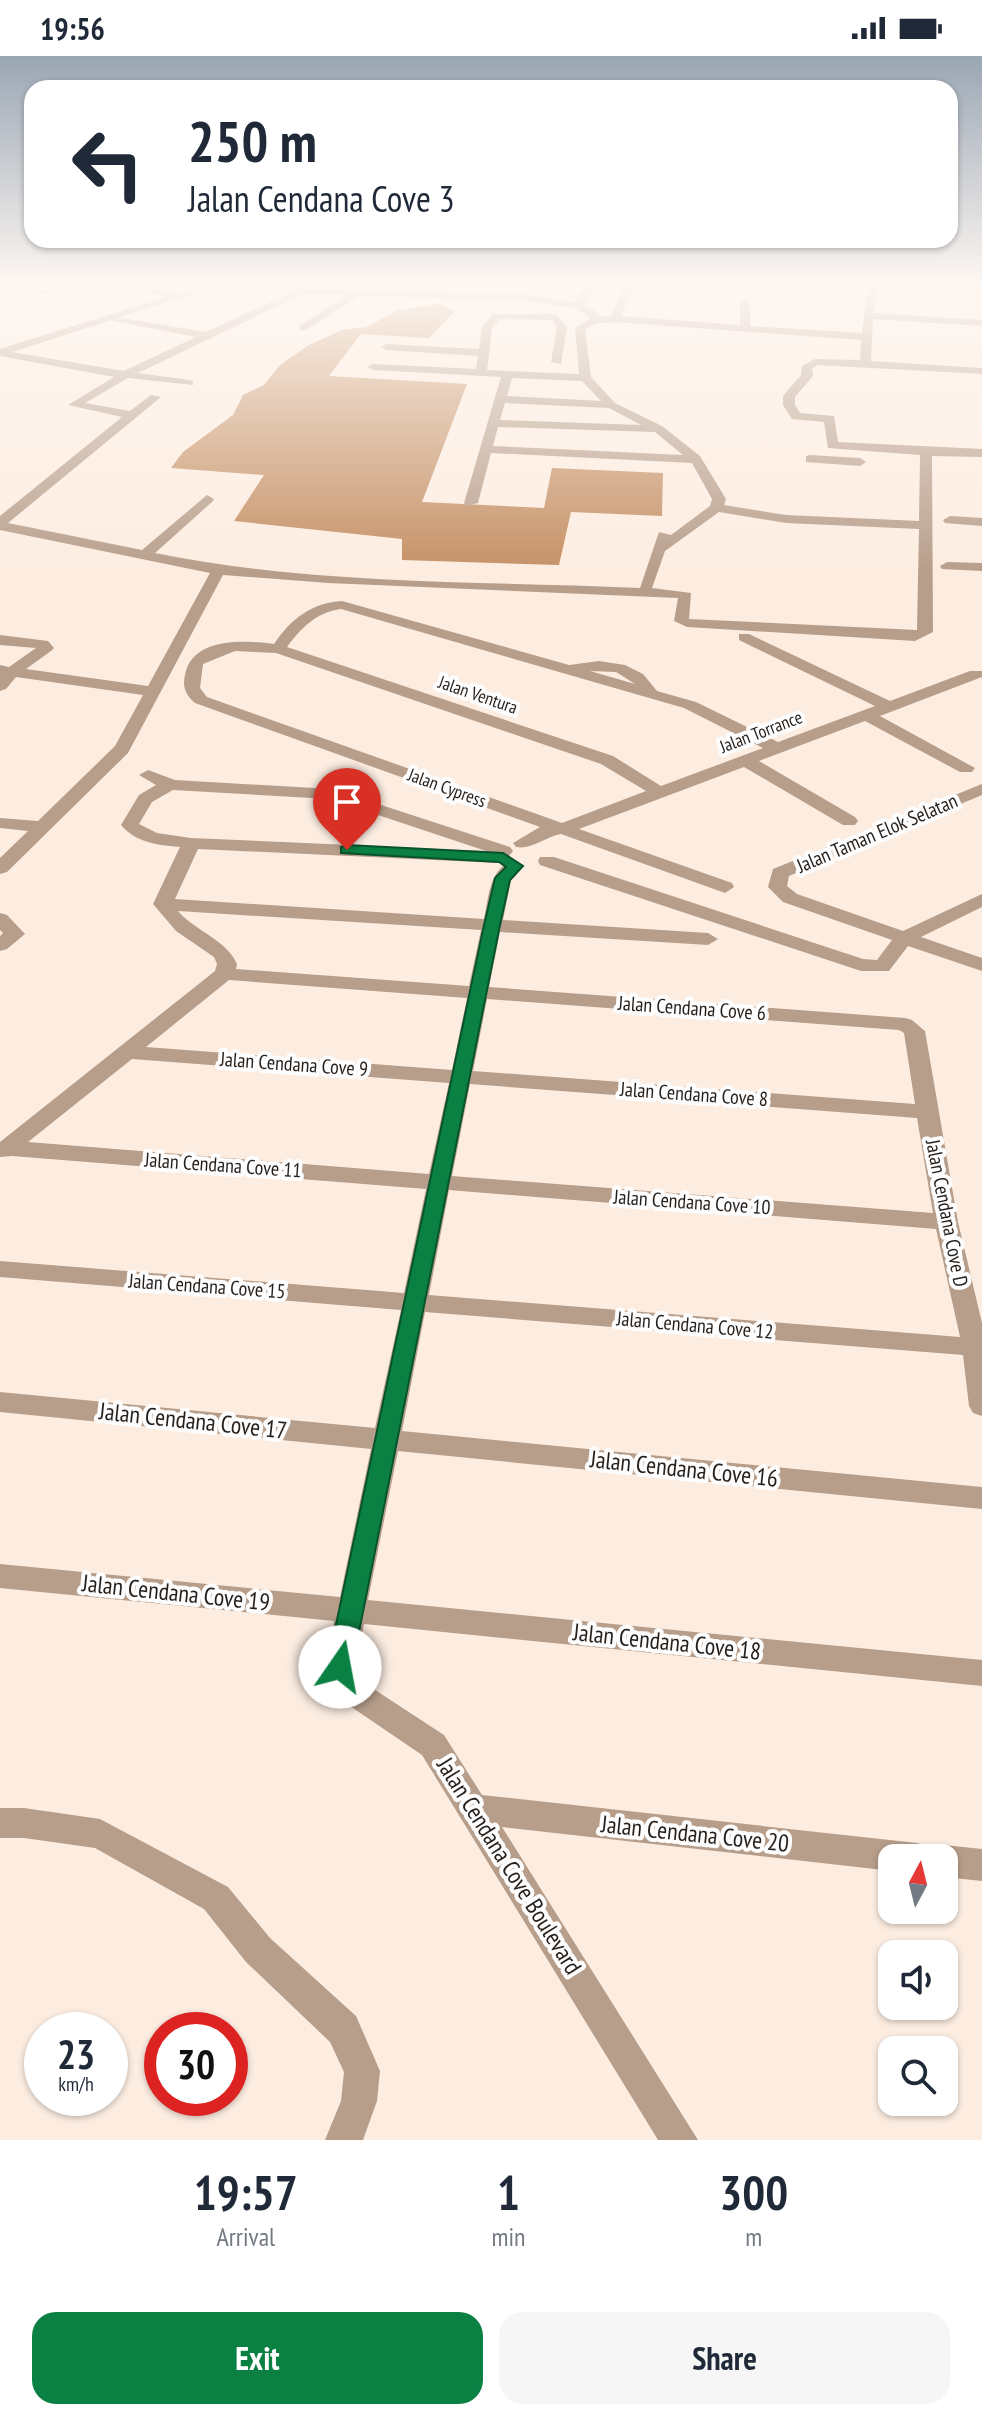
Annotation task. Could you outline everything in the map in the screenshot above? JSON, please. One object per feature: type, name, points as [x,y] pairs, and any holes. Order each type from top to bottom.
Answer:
[{"type":"street","points":[[120,378],[74,405],[132,415]]},
{"type":"street","points":[[156,378],[189,383]]},
{"type":"street","points":[[471,503],[506,378]]},
{"type":"street","points":[[585,378],[611,405],[658,429],[696,459],[719,499],[716,508],[697,522],[670,523],[646,586]]},
{"type":"street","points":[[805,378],[789,396],[789,405],[796,416],[830,419],[832,445],[926,455]]},
{"type":"street","points":[[0,525],[155,397]]},
{"type":"street","points":[[501,399],[611,405]]},
{"type":"street","points":[[492,423],[658,429]]},
{"type":"street","points":[[487,449],[696,459]]},
{"type":"street","points":[[810,459],[870,462],[926,455],[982,453]]},
{"type":"street","points":[[0,525],[218,570],[328,579],[682,594],[686,596],[681,621],[687,623],[915,636],[925,632],[926,455]]},
{"type":"street","points":[[145,555],[207,499]]},
{"type":"street","points":[[716,508],[786,519],[924,525]]},
{"type":"street","points":[[950,520],[982,522]]},
{"type":"street","points":[[947,566],[982,567]]},
{"type":"street","points":[[0,868],[122,749],[218,570]]},
{"type":"street","points":[[278,649],[288,632],[317,610],[329,605],[342,605],[565,670],[592,666],[624,669],[641,678],[653,696],[717,715],[776,748]]},
{"type":"street","points":[[744,637],[888,706]]},
{"type":"street","points":[[0,640],[46,646],[44,651],[6,671],[0,686]]},
{"type":"street","name":"Jalan Cypress","points":[[278,649],[243,645],[216,648],[196,662],[190,683],[194,695],[725,887]]},
{"type":"street","name":"Jalan Ventura","points":[[278,649],[607,760],[659,792]]},
{"type":"street","points":[[6,671],[154,692]]},
{"type":"street","name":"Jalan Torrance","points":[[511,855],[546,831],[561,829],[980,672]]},
{"type":"street","points":[[866,715],[966,768]]},
{"type":"street","points":[[745,760],[849,821]]},
{"type":"street","points":[[148,775],[172,785]]},
{"type":"street","points":[[511,855],[332,794],[172,785],[153,790],[142,799],[130,825],[138,833],[167,841],[191,843],[511,855],[537,845],[548,857],[861,965],[882,967],[905,937],[982,900]]},
{"type":"street","name":"Jalan Taman Elok Selatan","points":[[982,789],[780,873],[777,887],[790,898],[982,965]]},
{"type":"street","points":[[0,823],[44,827]]},
{"type":"street","points":[[548,857],[561,843],[561,829]]},
{"type":"street","points":[[163,904],[191,843]]},
{"type":"street","name":"Jalan Cendana Cove Boulevard","points":[[511,855],[502,878],[492,925],[340,1667],[358,1695],[433,1745],[679,2140]]},
{"type":"street","points":[[682,897],[705,880]]},
{"type":"street","points":[[163,904],[708,939]]},
{"type":"street","points":[[4,1151],[224,974],[227,964],[223,954],[192,937],[174,921],[163,904]]},
{"type":"street","points":[[192,937],[222,908]]},
{"type":"street","points":[[0,919],[15,934],[0,945]]},
{"type":"street","name":"Jalan Cendana Cove 6","points":[[224,974],[905,1024]]},
{"type":"street","name":"Jalan Cendana Cove D","points":[[905,1024],[914,1031],[946,1222],[975,1347],[982,1406]]},
{"type":"street","name":"Jalan Cendana Cove 9","points":[[127,1052],[461,1077]]},
{"type":"street","name":"Jalan Cendana Cove 8","points":[[461,1077],[928,1112]]},
{"type":"street","name":"Jalan Cendana Cove 11","points":[[4,1151],[439,1182]]},
{"type":"street","name":"Jalan Cendana Cove 10","points":[[439,1182],[946,1222]]},
{"type":"street","name":"Jalan Cendana Cove 15","points":[[0,1269],[415,1302]]},
{"type":"street","name":"Jalan Cendana Cove 12","points":[[415,1302],[975,1347]]},
{"type":"street","name":"Jalan Cendana Cove 17","points":[[0,1402],[386,1440]]},
{"type":"street","name":"Jalan Cendana Cove 16","points":[[386,1440],[982,1498]]},
{"type":"street","name":"Jalan Cendana Cove 19","points":[[0,1576],[351,1611]]},
{"type":"street","name":"Jalan Cendana Cove 18","points":[[351,1611],[982,1673]]},
{"type":"street","name":"Jalan Cendana Cove 20","points":[[474,1809],[878,1854]]},
{"type":"street","points":[[0,1823],[100,1834],[216,1898],[258,1950],[343,2029],[362,2071],[359,2101],[344,2140]]},
{"type":"street","points":[[958,1862],[982,1865]]},
{"type":"shaded area","points":[[269,378],[368,378],[467,384],[422,502],[544,508],[552,468],[663,473],[662,516],[571,512],[559,565],[402,560],[402,539],[234,521],[264,475],[171,468],[183,452],[233,415],[243,395],[264,385]]},
{"type":"route","points":[[340,1667],[502,878],[515,866],[503,858],[347,850]]}]
